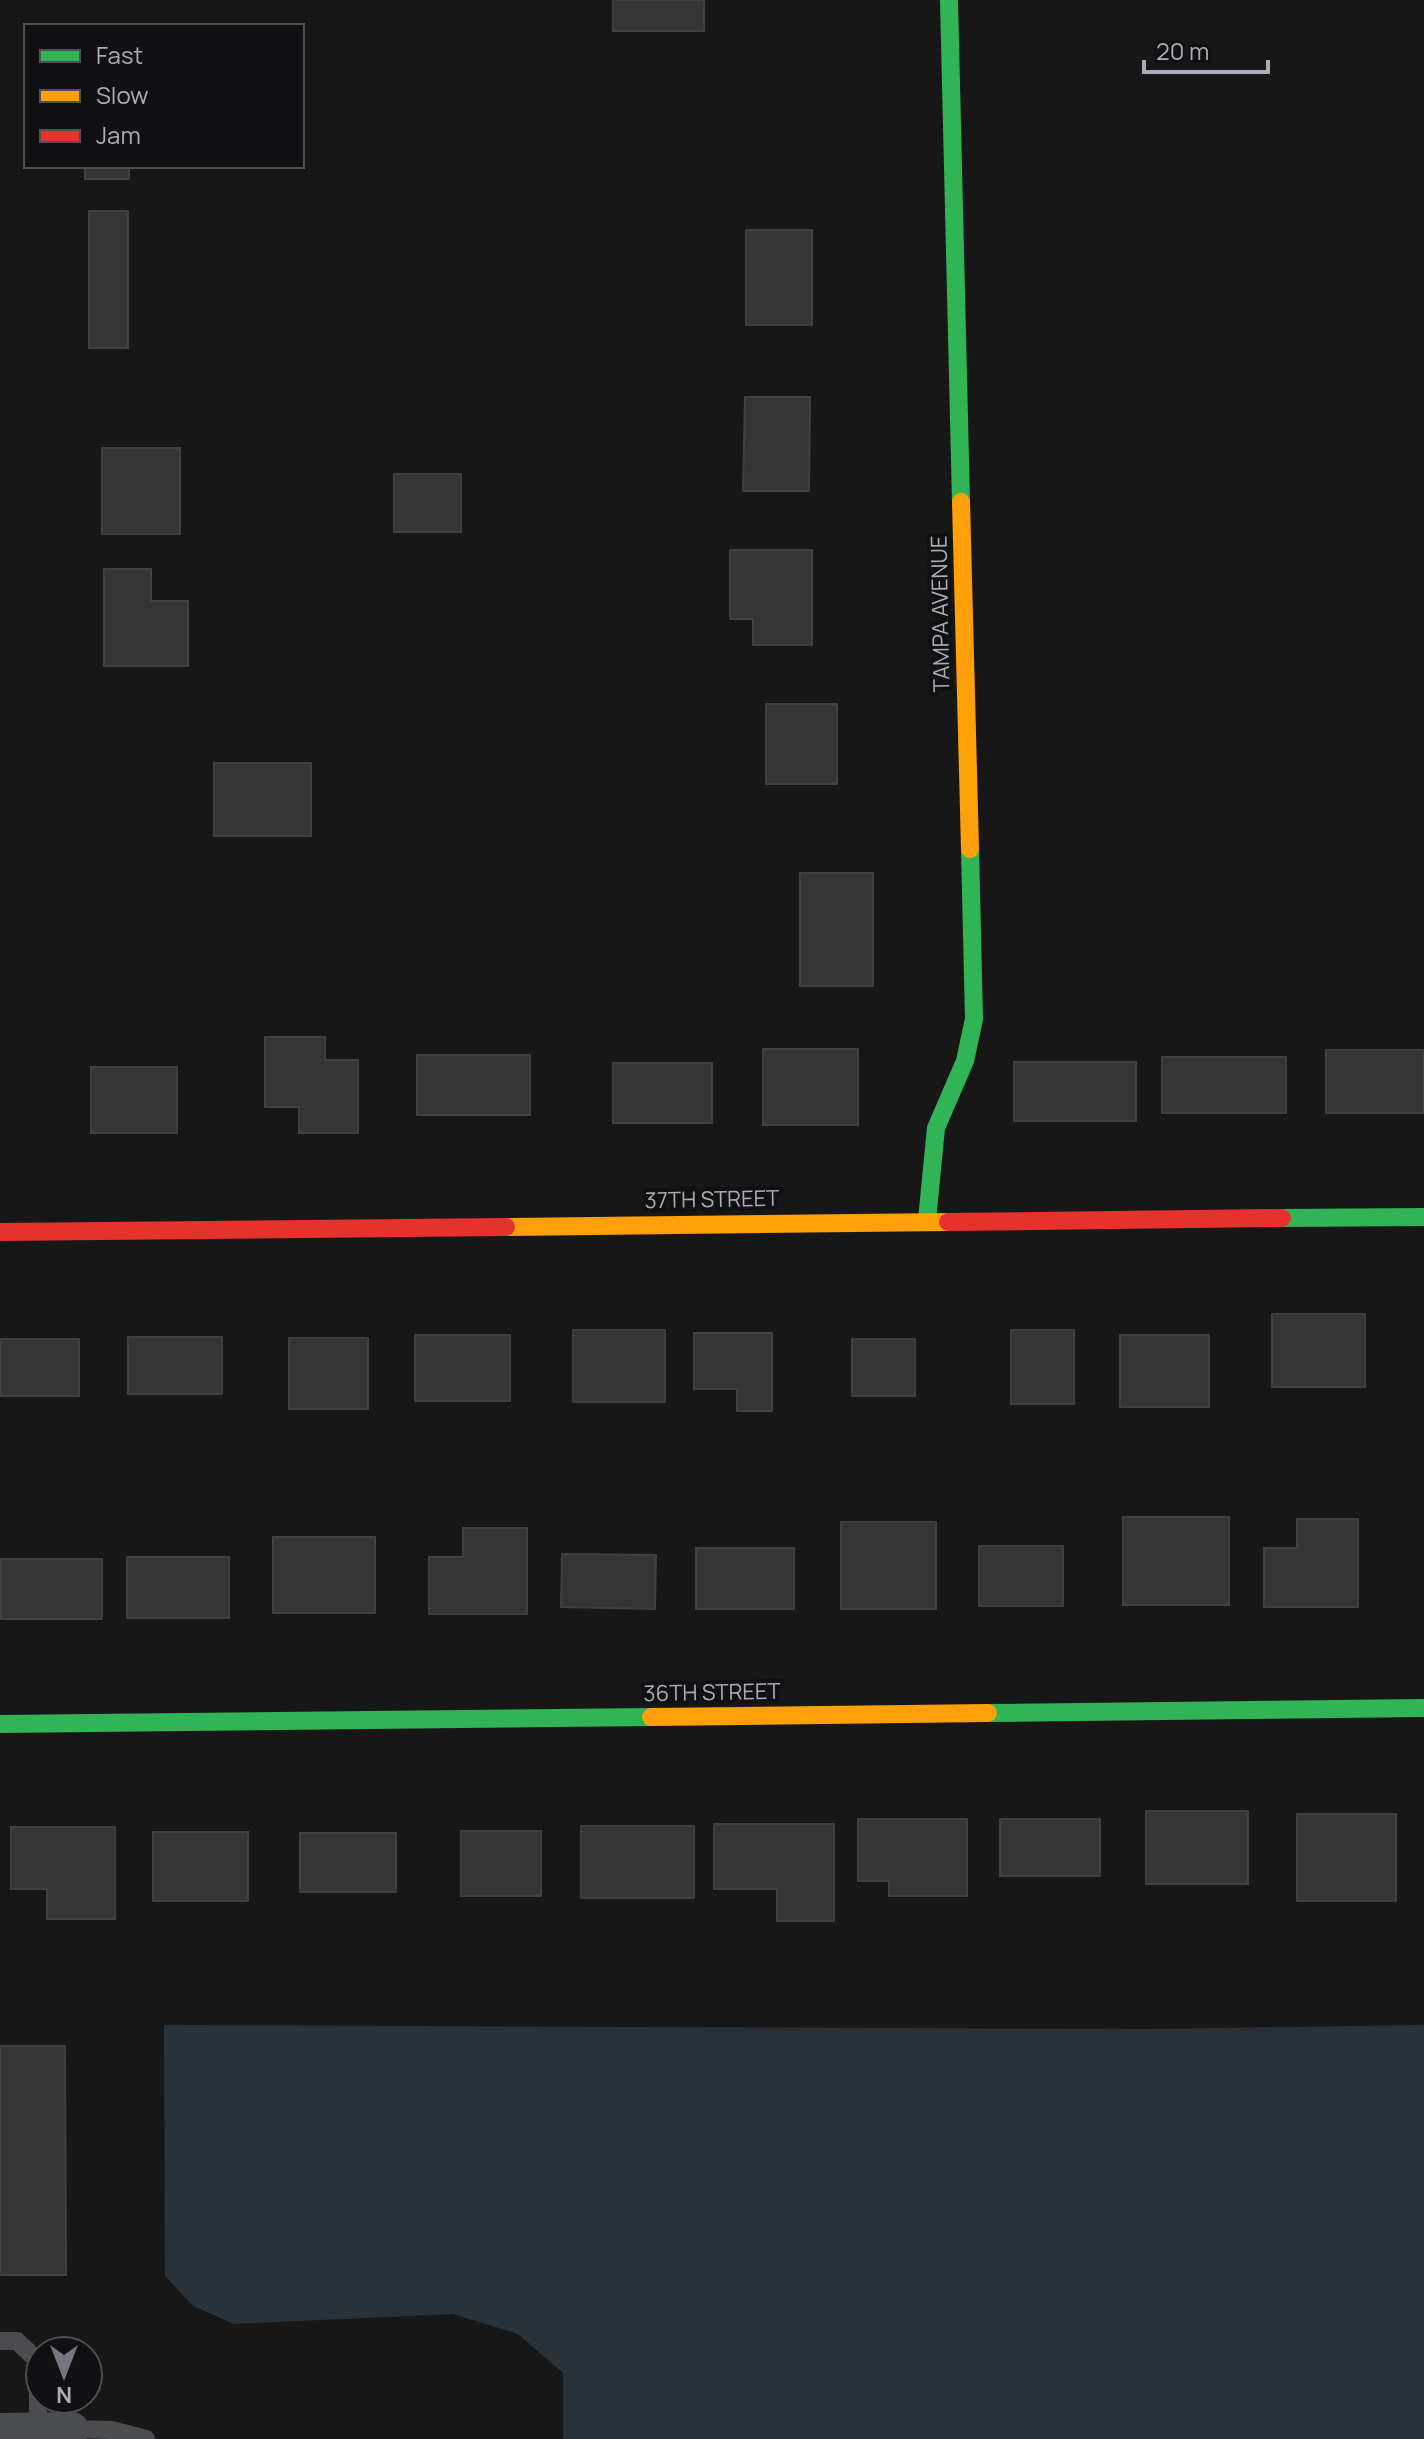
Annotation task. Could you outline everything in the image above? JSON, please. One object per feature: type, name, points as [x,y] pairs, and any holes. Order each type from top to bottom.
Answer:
[{"type":"street","name":"TAMPA AVENUE","points":[[927,1220],[936,1128],[965,1061],[974,1019],[949,0]]},
{"type":"street","name":"37TH STREET","points":[[0,1232],[1424,1217]]},
{"type":"street","name":"36TH STREET","points":[[0,1724],[1424,1708]]},
{"type":"street","points":[[0,2430],[72,2429]]},
{"type":"lane","points":[[0,2341],[17,2341],[38,2361],[38,2429]]},
{"type":"lane","points":[[72,2429],[112,2430],[146,2439]]},
{"type":"shaded area","points":[[164,2025],[1145,2029],[1424,2025],[1424,2439],[563,2439],[563,2373],[518,2334],[453,2314],[234,2324],[193,2306],[165,2276]]},
{"type":"building","points":[[613,0],[704,0],[704,31],[613,31]]},
{"type":"building","points":[[85,168],[129,168],[129,179],[85,179]]},
{"type":"building","points":[[89,211],[128,211],[128,348],[89,348]]},
{"type":"building","points":[[746,230],[812,230],[812,325],[746,325]]},
{"type":"building","points":[[745,397],[810,397],[809,491],[743,491]]},
{"type":"building","points":[[102,448],[180,448],[180,534],[102,534]]},
{"type":"building","points":[[394,474],[461,474],[461,532],[394,532]]},
{"type":"building","points":[[730,550],[812,550],[812,645],[753,645],[753,619],[730,619]]},
{"type":"building","points":[[104,569],[151,569],[151,601],[188,601],[188,666],[104,666]]},
{"type":"building","points":[[766,704],[837,704],[837,784],[766,784]]},
{"type":"building","points":[[214,763],[311,763],[311,836],[214,836]]},
{"type":"building","points":[[800,873],[873,873],[873,986],[800,986]]},
{"type":"building","points":[[265,1037],[325,1037],[325,1060],[358,1060],[358,1133],[299,1133],[299,1107],[265,1107]]},
{"type":"building","points":[[763,1049],[858,1049],[858,1125],[763,1125]]},
{"type":"building","points":[[1326,1050],[1424,1050],[1424,1113],[1326,1113]]},
{"type":"building","points":[[417,1055],[530,1055],[530,1115],[417,1115]]},
{"type":"building","points":[[1162,1057],[1286,1057],[1286,1113],[1162,1113]]},
{"type":"building","points":[[1014,1062],[1136,1062],[1136,1121],[1014,1121]]},
{"type":"building","points":[[613,1063],[712,1063],[712,1123],[613,1123]]},
{"type":"building","points":[[91,1067],[177,1067],[177,1133],[91,1133]]},
{"type":"building","points":[[1272,1314],[1365,1314],[1365,1387],[1272,1387]]},
{"type":"building","points":[[573,1330],[665,1330],[665,1402],[573,1402]]},
{"type":"building","points":[[1011,1330],[1074,1330],[1074,1404],[1011,1404]]},
{"type":"building","points":[[694,1333],[772,1333],[772,1411],[737,1411],[737,1389],[694,1389]]},
{"type":"building","points":[[415,1335],[510,1335],[510,1401],[415,1401]]},
{"type":"building","points":[[1120,1335],[1209,1335],[1209,1407],[1120,1407]]},
{"type":"building","points":[[128,1337],[222,1337],[222,1394],[128,1394]]},
{"type":"building","points":[[289,1338],[368,1338],[368,1409],[289,1409]]},
{"type":"building","points":[[0,1339],[79,1339],[79,1396],[0,1396]]},
{"type":"building","points":[[852,1339],[915,1339],[915,1396],[852,1396]]},
{"type":"building","points":[[1123,1517],[1229,1517],[1229,1605],[1123,1605]]},
{"type":"building","points":[[1297,1519],[1358,1519],[1358,1607],[1264,1607],[1264,1548],[1297,1548]]},
{"type":"building","points":[[841,1522],[936,1522],[936,1609],[841,1609]]},
{"type":"building","points":[[463,1528],[527,1528],[527,1614],[429,1614],[429,1557],[463,1557]]},
{"type":"building","points":[[273,1537],[375,1537],[375,1613],[273,1613]]},
{"type":"building","points":[[979,1546],[1063,1546],[1063,1606],[979,1606]]},
{"type":"building","points":[[696,1548],[794,1548],[794,1609],[696,1609]]},
{"type":"building","points":[[562,1554],[656,1555],[655,1609],[561,1607]]},
{"type":"building","points":[[127,1557],[229,1557],[229,1618],[127,1618]]},
{"type":"building","points":[[1,1559],[102,1559],[102,1619],[1,1619]]},
{"type":"building","points":[[1146,1811],[1248,1811],[1248,1884],[1146,1884]]},
{"type":"building","points":[[1297,1814],[1396,1814],[1396,1901],[1297,1901]]},
{"type":"building","points":[[858,1819],[967,1819],[967,1896],[889,1896],[889,1881],[858,1881]]},
{"type":"building","points":[[1000,1819],[1100,1819],[1100,1876],[1000,1876]]},
{"type":"building","points":[[714,1824],[834,1824],[834,1921],[777,1921],[777,1889],[714,1889]]},
{"type":"building","points":[[581,1826],[694,1826],[694,1898],[581,1898]]},
{"type":"building","points":[[11,1827],[115,1827],[115,1919],[47,1919],[47,1889],[11,1889]]},
{"type":"building","points":[[461,1831],[541,1831],[541,1896],[461,1896]]},
{"type":"building","points":[[153,1832],[248,1832],[248,1901],[153,1901]]},
{"type":"building","points":[[300,1833],[396,1833],[396,1892],[300,1892]]},
{"type":"building","points":[[0,2046],[65,2046],[66,2275],[0,2275]]},
{"type":"traffic: fast","points":[[949,0],[961,502]]},
{"type":"traffic: fast","points":[[927,1220],[936,1128],[965,1061],[974,1019],[970,849]]},
{"type":"traffic: fast","points":[[1282,1218],[1424,1217]]},
{"type":"traffic: fast","points":[[988,1713],[1424,1708]]},
{"type":"traffic: fast","points":[[0,1724],[651,1717]]},
{"type":"traffic: slow","points":[[961,502],[970,849]]},
{"type":"traffic: slow","points":[[506,1227],[948,1222]]},
{"type":"traffic: slow","points":[[651,1717],[988,1713]]},
{"type":"traffic: jam","points":[[948,1222],[1282,1218]]},
{"type":"traffic: jam","points":[[0,1232],[506,1227]]}]
